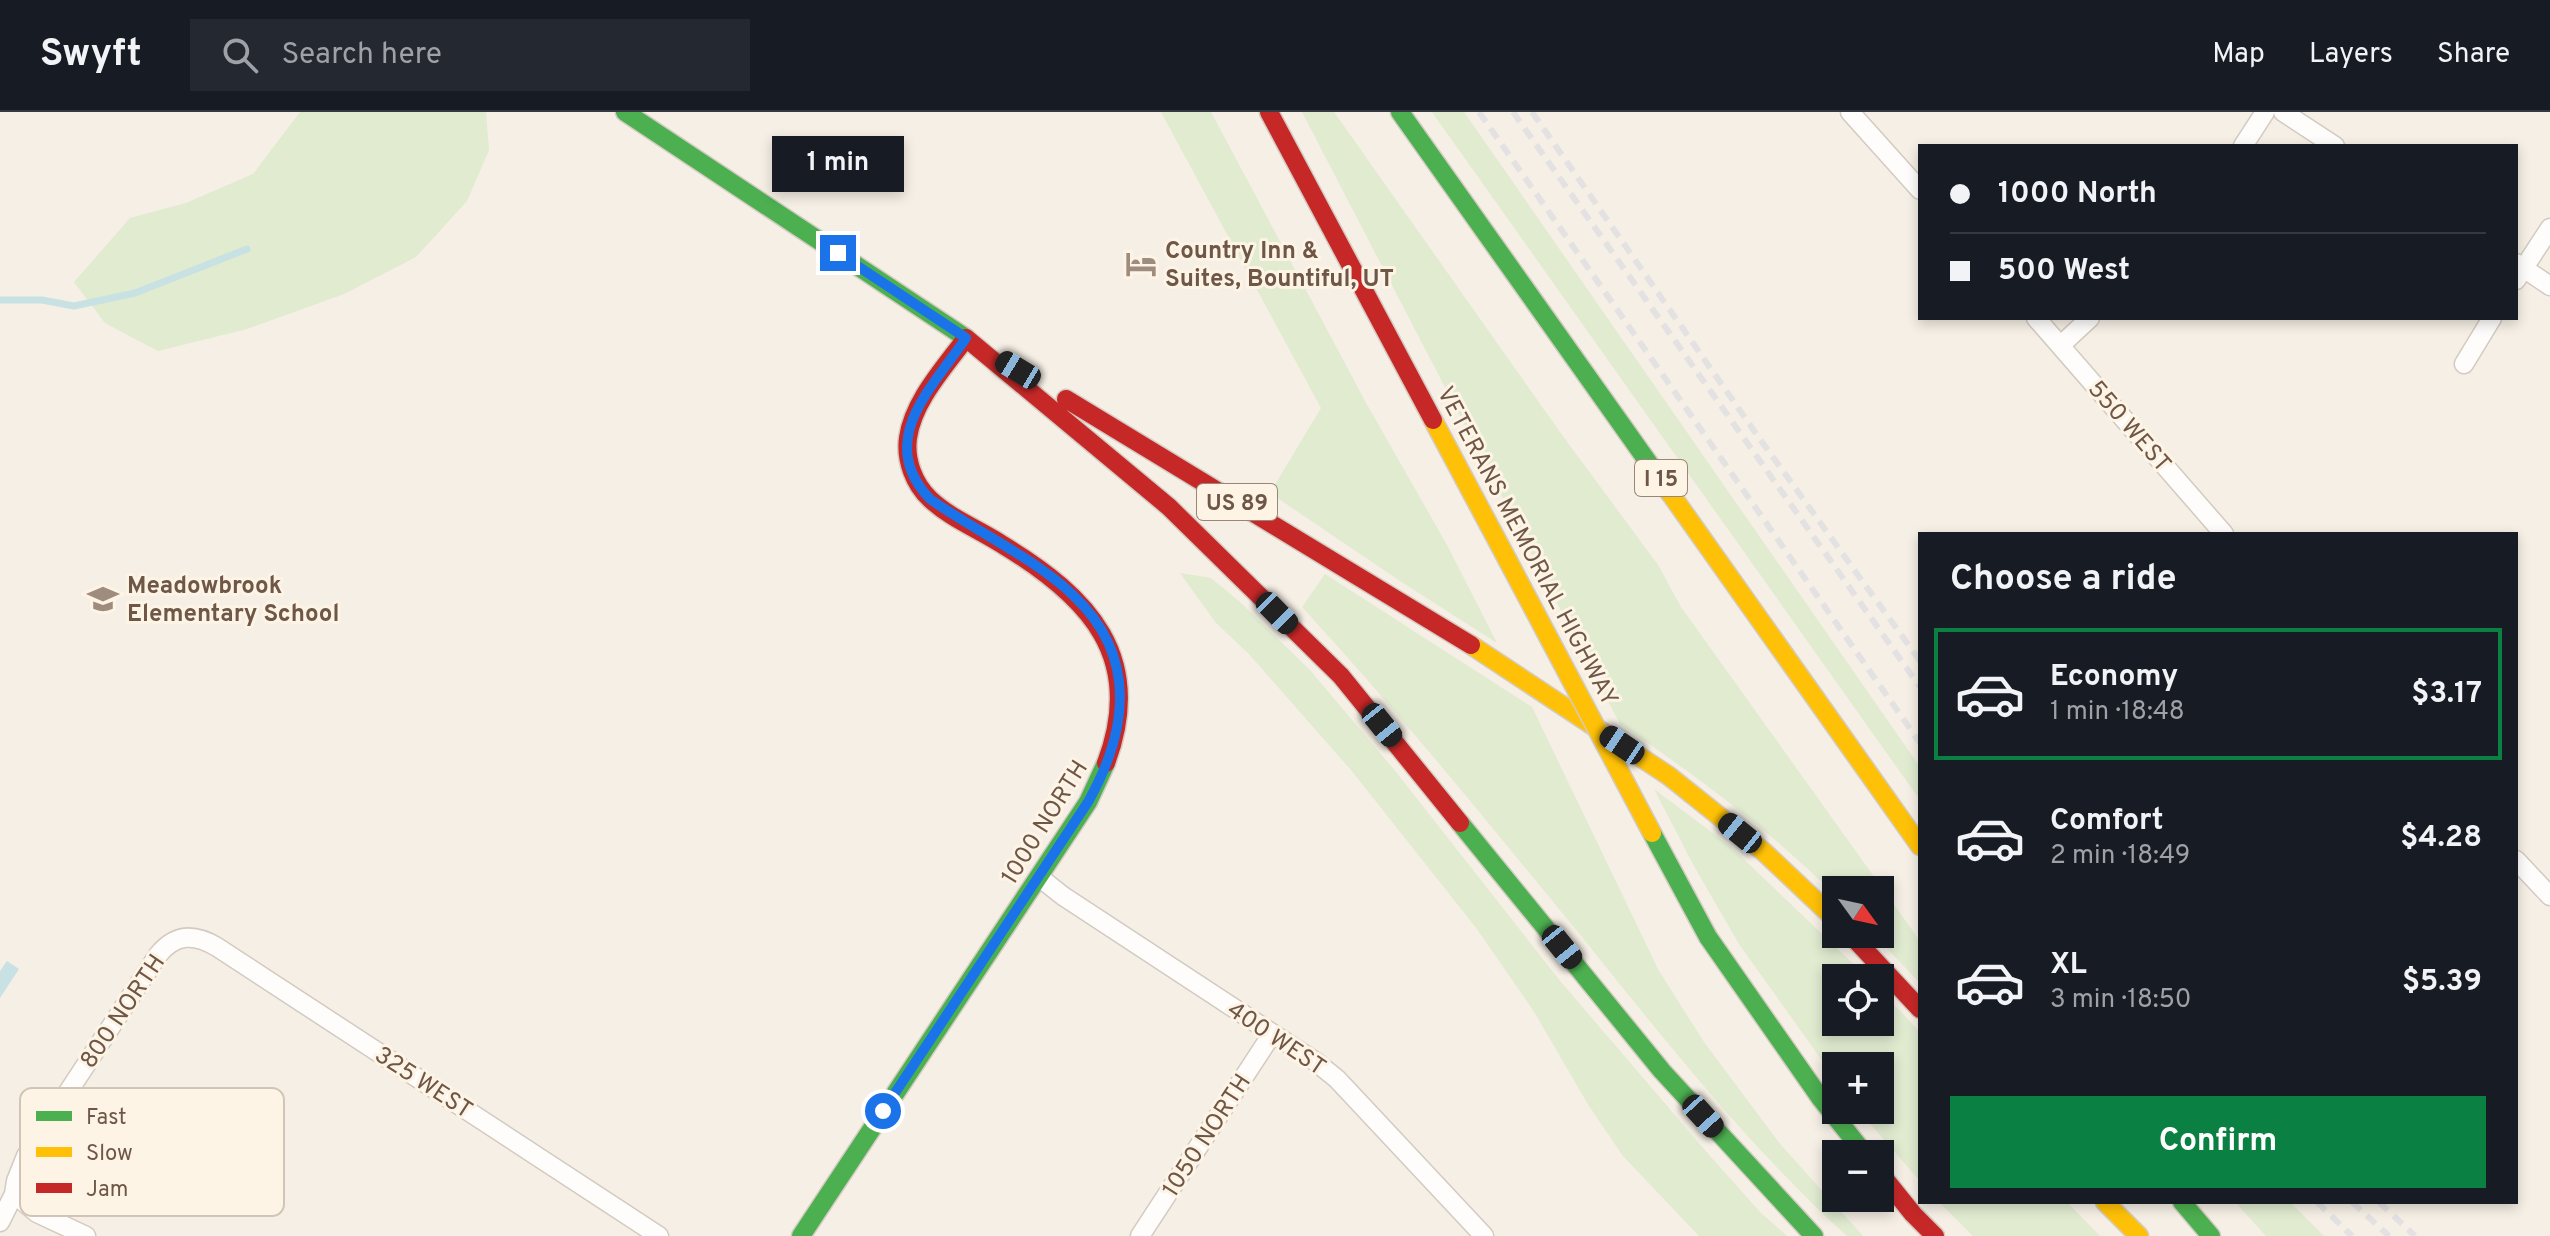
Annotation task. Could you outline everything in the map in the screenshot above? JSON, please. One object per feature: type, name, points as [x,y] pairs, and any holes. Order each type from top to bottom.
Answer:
[{"type":"main road","name":"US 89","points":[[625,112],[966,338],[1434,621],[1669,776],[1764,852],[1822,907]]},
{"type":"main road","name":"VETERANS MEMORIAL HIGHWAY","points":[[1269,112],[1708,937],[1821,1099],[1854,1140]]},
{"type":"main road","name":"I 15","points":[[1400,112],[1918,843]]},
{"type":"main road","name":"US 89","points":[[966,338],[1169,507],[1341,676],[1662,1071],[1814,1236]]},
{"type":"main road","name":"1000 NORTH","points":[[801,1236],[1088,802],[1108,765],[1119,727],[1121,690],[1113,655],[1083,605],[1057,582],[930,499],[907,465],[906,450],[912,420],[966,338]]},
{"type":"main road","points":[[1863,948],[1918,1007]]},
{"type":"main road","points":[[1894,1190],[1935,1236]]},
{"type":"main road","points":[[2107,1204],[2139,1236]]},
{"type":"main road","points":[[2184,1204],[2211,1236]]},
{"type":"street","points":[[1850,112],[1918,188]]},
{"type":"street","points":[[2244,144],[2265,112]]},
{"type":"street","points":[[2283,112],[2332,144]]},
{"type":"street","points":[[2550,228],[2519,270],[2550,286]]},
{"type":"street","name":"550 WEST","points":[[2038,320],[2222,532]]},
{"type":"street","points":[[2061,345],[2088,320]]},
{"type":"street","points":[[2464,364],[2491,320]]},
{"type":"street","points":[[2518,862],[2550,896]]},
{"type":"street","name":"400 WEST","points":[[1039,877],[1337,1079],[1479,1234]]},
{"type":"street","name":"800 NORTH","points":[[71,1088],[158,955],[175,939],[186,936]]},
{"type":"street","name":"325 WEST","points":[[186,936],[197,937],[217,947],[659,1236]]},
{"type":"street","name":"1050 NORTH","points":[[1140,1236],[1272,1034]]},
{"type":"street","name":"800 NORTH","points":[[0,1222],[14,1194],[20,1171]]},
{"type":"street","points":[[14,1194],[20,1199]]},
{"type":"street","points":[[43,1216],[86,1236]]},
{"type":"green space","points":[[300,112],[486,112],[489,150],[467,201],[416,257],[344,294],[247,329],[158,351],[105,323],[74,282],[130,218],[186,203],[253,174]]},
{"type":"green space","points":[[1161,112],[1211,112],[1365,401],[1447,545],[1497,643],[1270,493],[1321,408]]},
{"type":"green space","points":[[1302,112],[1334,112],[1557,428],[1658,565],[1681,607],[1873,876],[1822,876],[1822,883],[1786,849],[1620,724]]},
{"type":"green space","points":[[1432,112],[1464,112],[1918,764],[1918,797]]},
{"type":"green space","points":[[1180,573],[1211,578],[1309,669],[1396,772],[1561,982],[1710,1156],[1761,1213],[1787,1236],[1699,1236],[1623,1156],[1589,1106],[1533,1010],[1477,929],[1351,770],[1247,652],[1216,623]]},
{"type":"green space","points":[[1325,574],[1532,707],[1659,971],[1704,1042],[1780,1144],[1822,1191],[1822,1212],[1841,1212],[1863,1236],[1847,1236],[1811,1202],[1775,1166],[1741,1129],[1444,770],[1302,607]]},
{"type":"green space","points":[[1654,789],[1730,846],[1822,934],[1822,948],[1837,948],[1853,964],[1822,964],[1822,1036],[1894,1036],[1894,1005],[1918,1030],[1918,1179],[1894,1151],[1894,1140],[1884,1140],[1870,1124],[1894,1124],[1894,1052],[1822,1052],[1822,1060],[1739,944]]},
{"type":"green space","points":[[1894,905],[1918,938],[1918,981],[1886,948],[1894,948]]},
{"type":"green space","points":[[1941,1204],[2069,1204],[2100,1236],[1973,1236]]},
{"type":"green space","points":[[2237,1204],[2292,1204],[2324,1236],[2266,1236]]},
{"type":"water","points":[[7,961],[19,969],[0,998],[0,971]]},
{"type":"waterway","points":[[0,300],[42,300],[74,306],[135,293],[247,249]]},
{"type":"railway","points":[[1479,112],[1918,740]]},
{"type":"railway","points":[[1513,112],[1918,684]]},
{"type":"railway","points":[[1532,112],[1757,435],[1918,658]]},
{"type":"railway","points":[[2319,1204],[2352,1236]]},
{"type":"railway","points":[[2354,1204],[2389,1236]]},
{"type":"railway","points":[[2381,1204],[2415,1236]]},
{"type":"traffic: fast","points":[[625,112],[966,338]]},
{"type":"traffic: fast","points":[[1400,112],[1670,493]]},
{"type":"traffic: fast","points":[[801,1236],[1088,802],[1106,763]]},
{"type":"traffic: fast","points":[[1460,823],[1662,1071],[1814,1236]]},
{"type":"traffic: fast","points":[[1652,833],[1708,937]]},
{"type":"traffic: fast","points":[[1708,937],[1821,1099],[1854,1140]]},
{"type":"traffic: fast","points":[[2184,1204],[2211,1236]]},
{"type":"traffic: slow","points":[[1433,420],[1507,559]]},
{"type":"traffic: slow","points":[[1670,493],[1918,843]]},
{"type":"traffic: slow","points":[[1507,559],[1652,833]]},
{"type":"traffic: slow","points":[[1471,645],[1669,776],[1764,852],[1822,907]]},
{"type":"traffic: slow","points":[[2107,1204],[2139,1236]]},
{"type":"traffic: jam","points":[[1269,112],[1433,420]]},
{"type":"traffic: jam","points":[[966,338],[916,411],[908,438],[912,471],[924,493],[938,506],[1034,565],[1061,586],[1084,609],[1102,634],[1114,661],[1119,692],[1117,725],[1106,763]]},
{"type":"traffic: jam","points":[[966,338],[1169,507],[1341,676],[1460,823]]},
{"type":"traffic: jam","points":[[1066,399],[1471,645]]},
{"type":"traffic: jam","points":[[1863,948],[1918,1007]]},
{"type":"traffic: jam","points":[[1894,1190],[1935,1236]]},
{"type":"place","name":"Country Inn & Suites, Bountiful, UT","points":[[1141,264]]},
{"type":"place","name":"Meadowbrook Elementary School","points":[[103,599]]},
{"type":"route","points":[[838,253],[966,338],[912,420],[906,450],[907,465],[930,499],[1057,582],[1083,605],[1113,655],[1122,709],[1108,765],[1099,784],[883,1111]]}]
